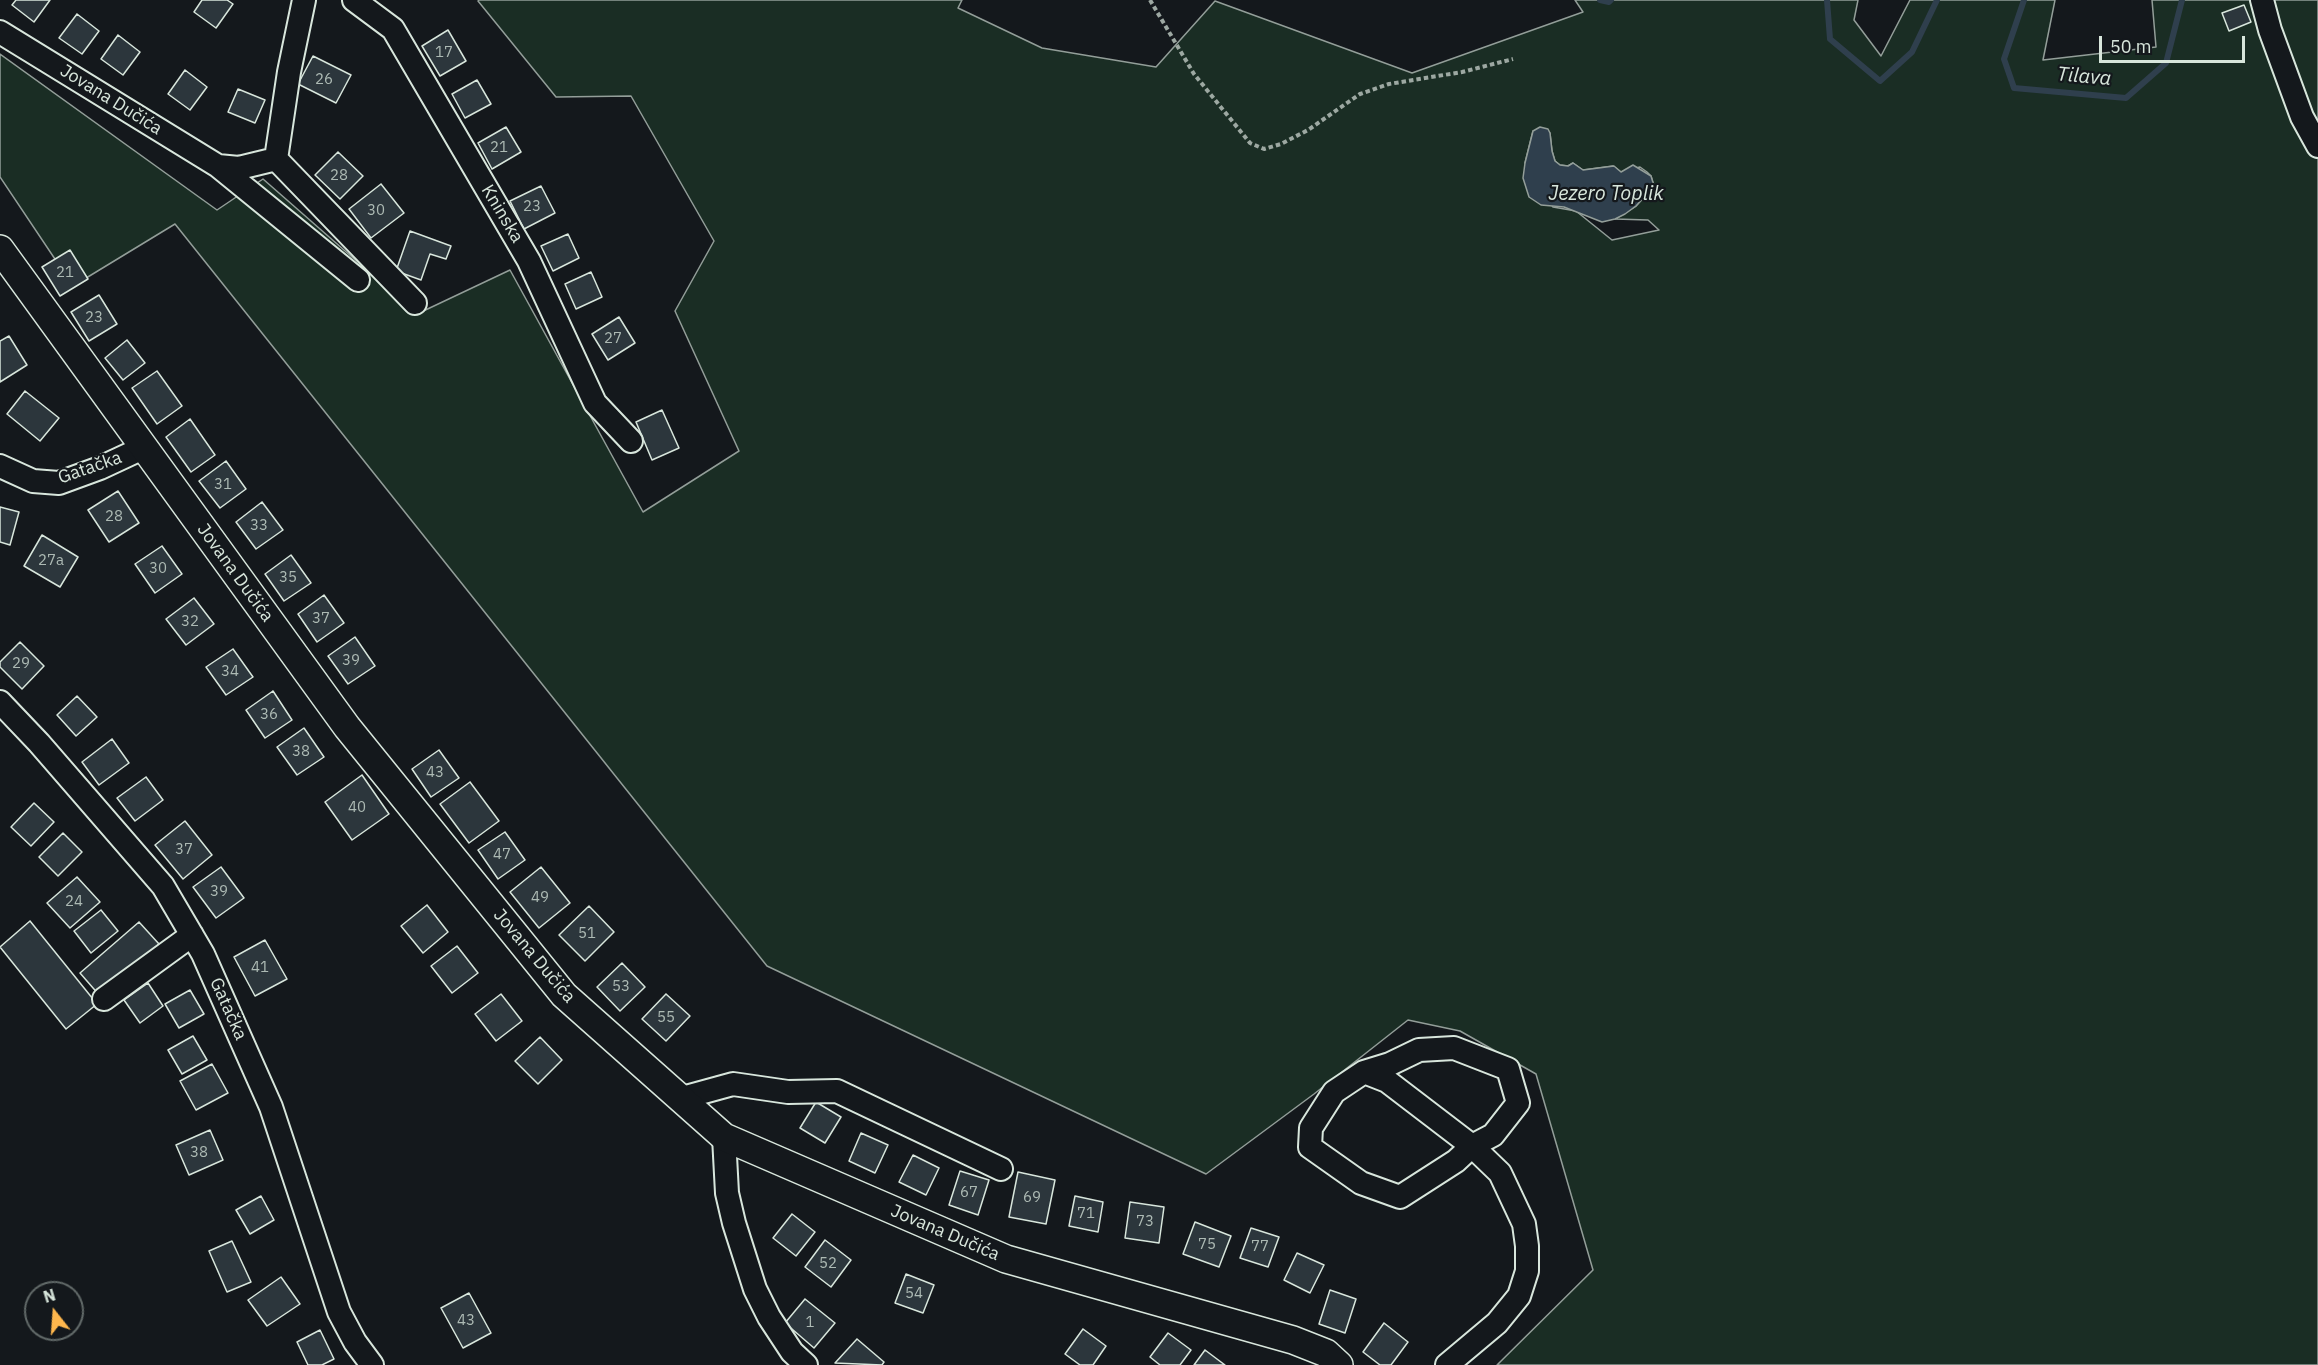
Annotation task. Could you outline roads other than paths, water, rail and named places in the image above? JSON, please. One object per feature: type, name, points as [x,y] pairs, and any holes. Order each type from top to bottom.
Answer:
[{"type":"main road","name":"Jovana Dučića","points":[[0,249],[347,727],[564,995],[724,1137],[1006,1259],[1293,1340],[1326,1353],[1339,1365]]},
{"type":"street","points":[[276,159],[289,72],[304,0]]},
{"type":"street","name":"Kninska","points":[[354,0],[393,29],[529,261],[595,403],[631,441]]},
{"type":"street","points":[[2262,0],[2270,30],[2302,117],[2318,146]]},
{"type":"street","name":"Jovana Dučića","points":[[0,32],[218,166],[358,280]]},
{"type":"street","points":[[218,166],[239,168],[276,159]]},
{"type":"street","points":[[276,159],[415,303]]},
{"type":"street","name":"Gatačka","points":[[0,466],[33,481],[59,483],[100,468],[145,447]]},
{"type":"street","name":"Gatačka","points":[[0,702],[46,751],[163,886],[203,954],[271,1107],[339,1312],[355,1342],[372,1365]]},
{"type":"street","points":[[104,999],[192,935]]},
{"type":"street","points":[[1454,1048],[1508,1069],[1518,1103],[1493,1135],[1472,1146],[1456,1161],[1400,1197],[1361,1183],[1310,1147],[1311,1128],[1334,1092],[1364,1072],[1390,1064],[1419,1050],[1454,1048]]},
{"type":"street","points":[[1364,1072],[1387,1081],[1472,1146],[1500,1173],[1524,1224],[1527,1271],[1519,1296],[1497,1323],[1447,1365]]},
{"type":"street","points":[[682,1098],[733,1084],[788,1092],[837,1091],[1001,1169]]},
{"type":"street","points":[[724,1137],[723,1154],[727,1193],[749,1273],[769,1317],[792,1352],[806,1365]]},
{"type":"water","name":"Jezero Toplik","points":[[1540,127],[1548,129],[1555,161],[1560,165],[1568,166],[1573,163],[1583,170],[1614,166],[1621,172],[1633,165],[1651,176],[1654,186],[1636,206],[1625,214],[1602,222],[1564,207],[1541,205],[1529,197],[1523,178],[1533,131]]},
{"type":"waterway","name":"Tilava","points":[[1600,0],[1609,2],[1611,0]]},
{"type":"waterway","name":"Tilava","points":[[1827,0],[1830,39],[1880,81],[1912,52],[1937,0]]},
{"type":"waterway","name":"Tilava","points":[[2024,0],[2004,59],[2014,88],[2126,98],[2166,63],[2182,0]]}]
